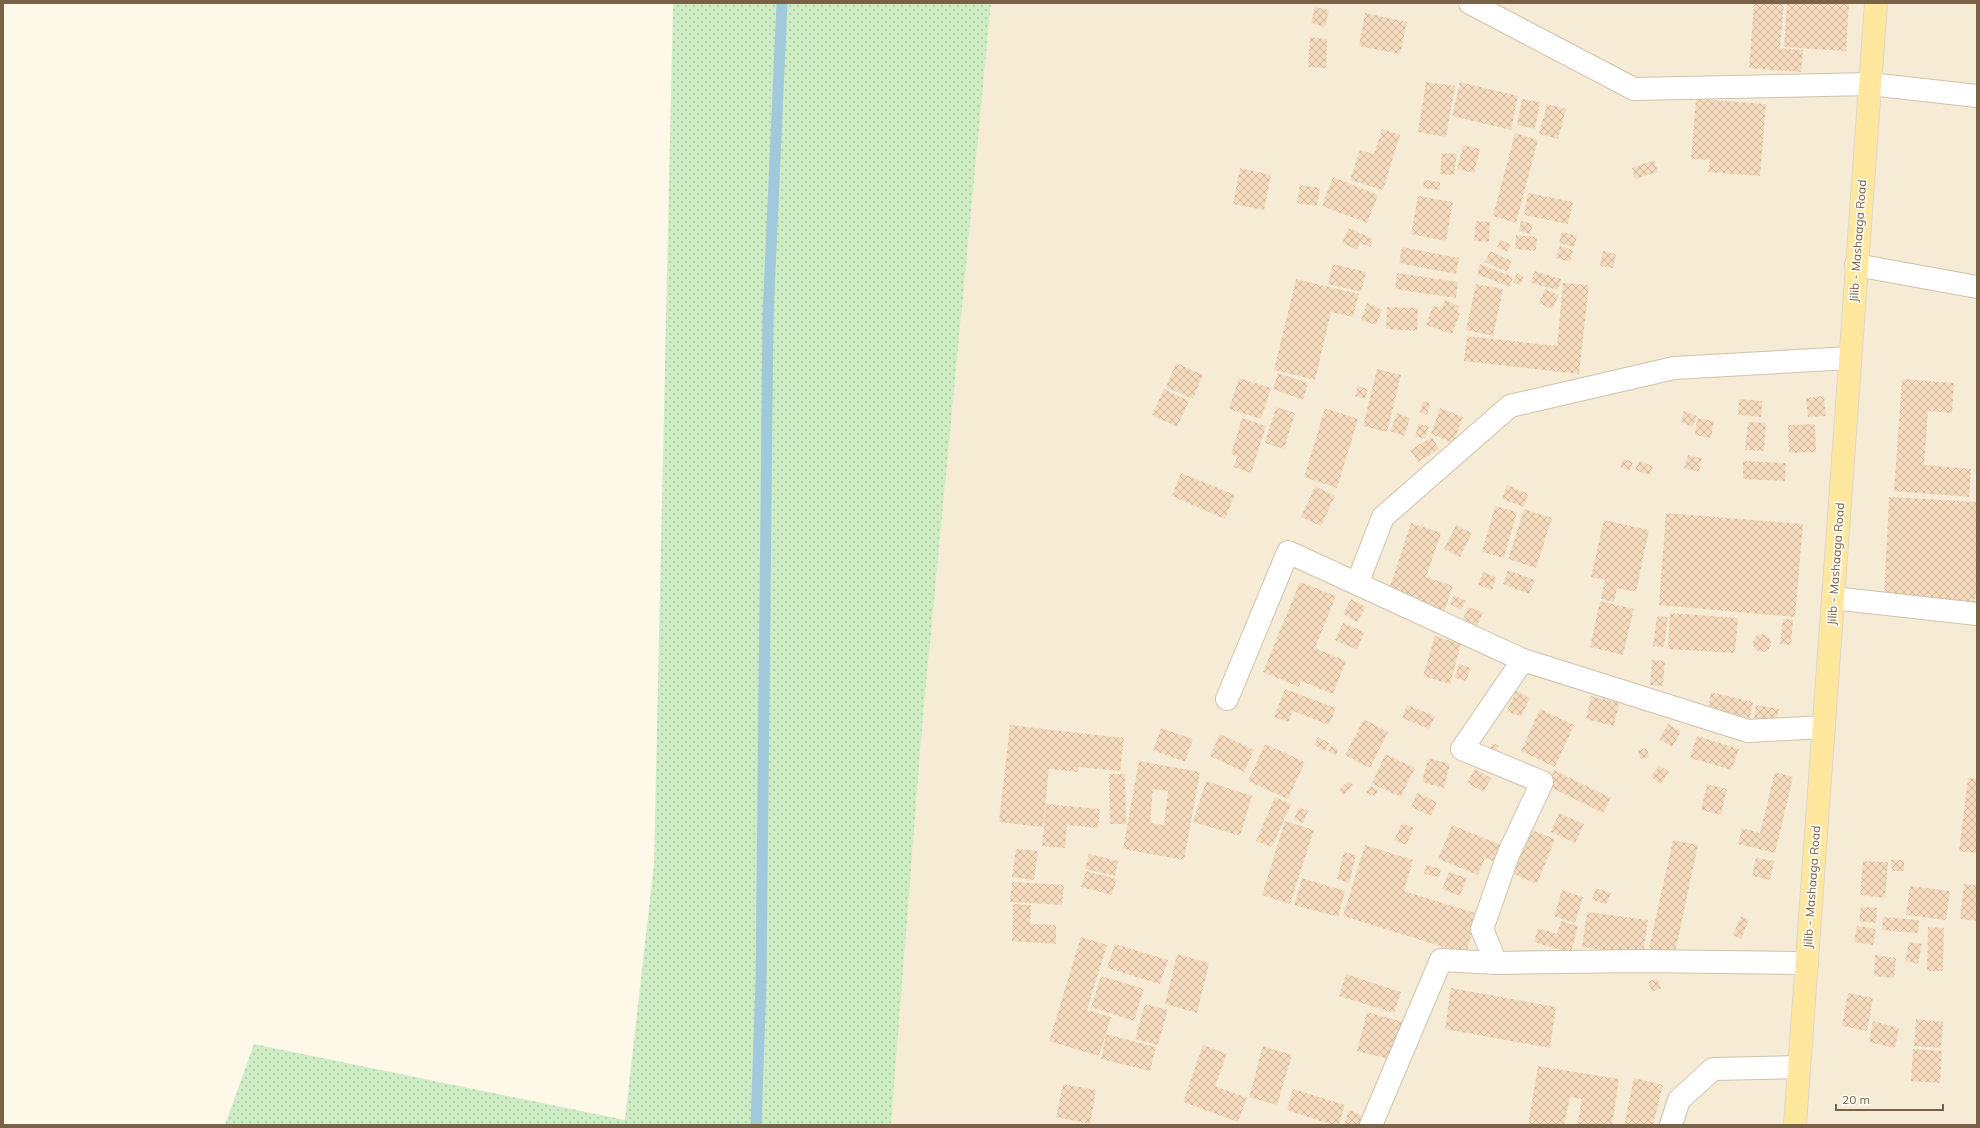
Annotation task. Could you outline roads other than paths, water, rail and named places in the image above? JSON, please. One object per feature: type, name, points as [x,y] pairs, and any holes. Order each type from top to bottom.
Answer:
[{"type":"main road","name":"Jilib - Mashaaga Road","points":[[1795,1125],[1876,3]]},
{"type":"street","points":[[1470,3],[1634,89],[1870,84],[1977,96]]},
{"type":"street","points":[[1856,265],[1977,287]]},
{"type":"street","points":[[1357,584],[1383,517],[1510,406],[1674,368],[1850,358]]},
{"type":"street","points":[[1227,699],[1288,552],[1523,660],[1748,731],[1824,727]]},
{"type":"street","points":[[1833,598],[1977,614]]},
{"type":"street","points":[[1496,963],[1482,929],[1508,855],[1542,782],[1462,749],[1523,660]]},
{"type":"street","points":[[1371,1125],[1441,960],[1496,963],[1641,961],[1807,964]]},
{"type":"street","points":[[1671,1125],[1678,1100],[1712,1069],[1799,1066]]},
{"type":"waterway","points":[[756,1125],[761,982],[768,316],[782,3]]}]
